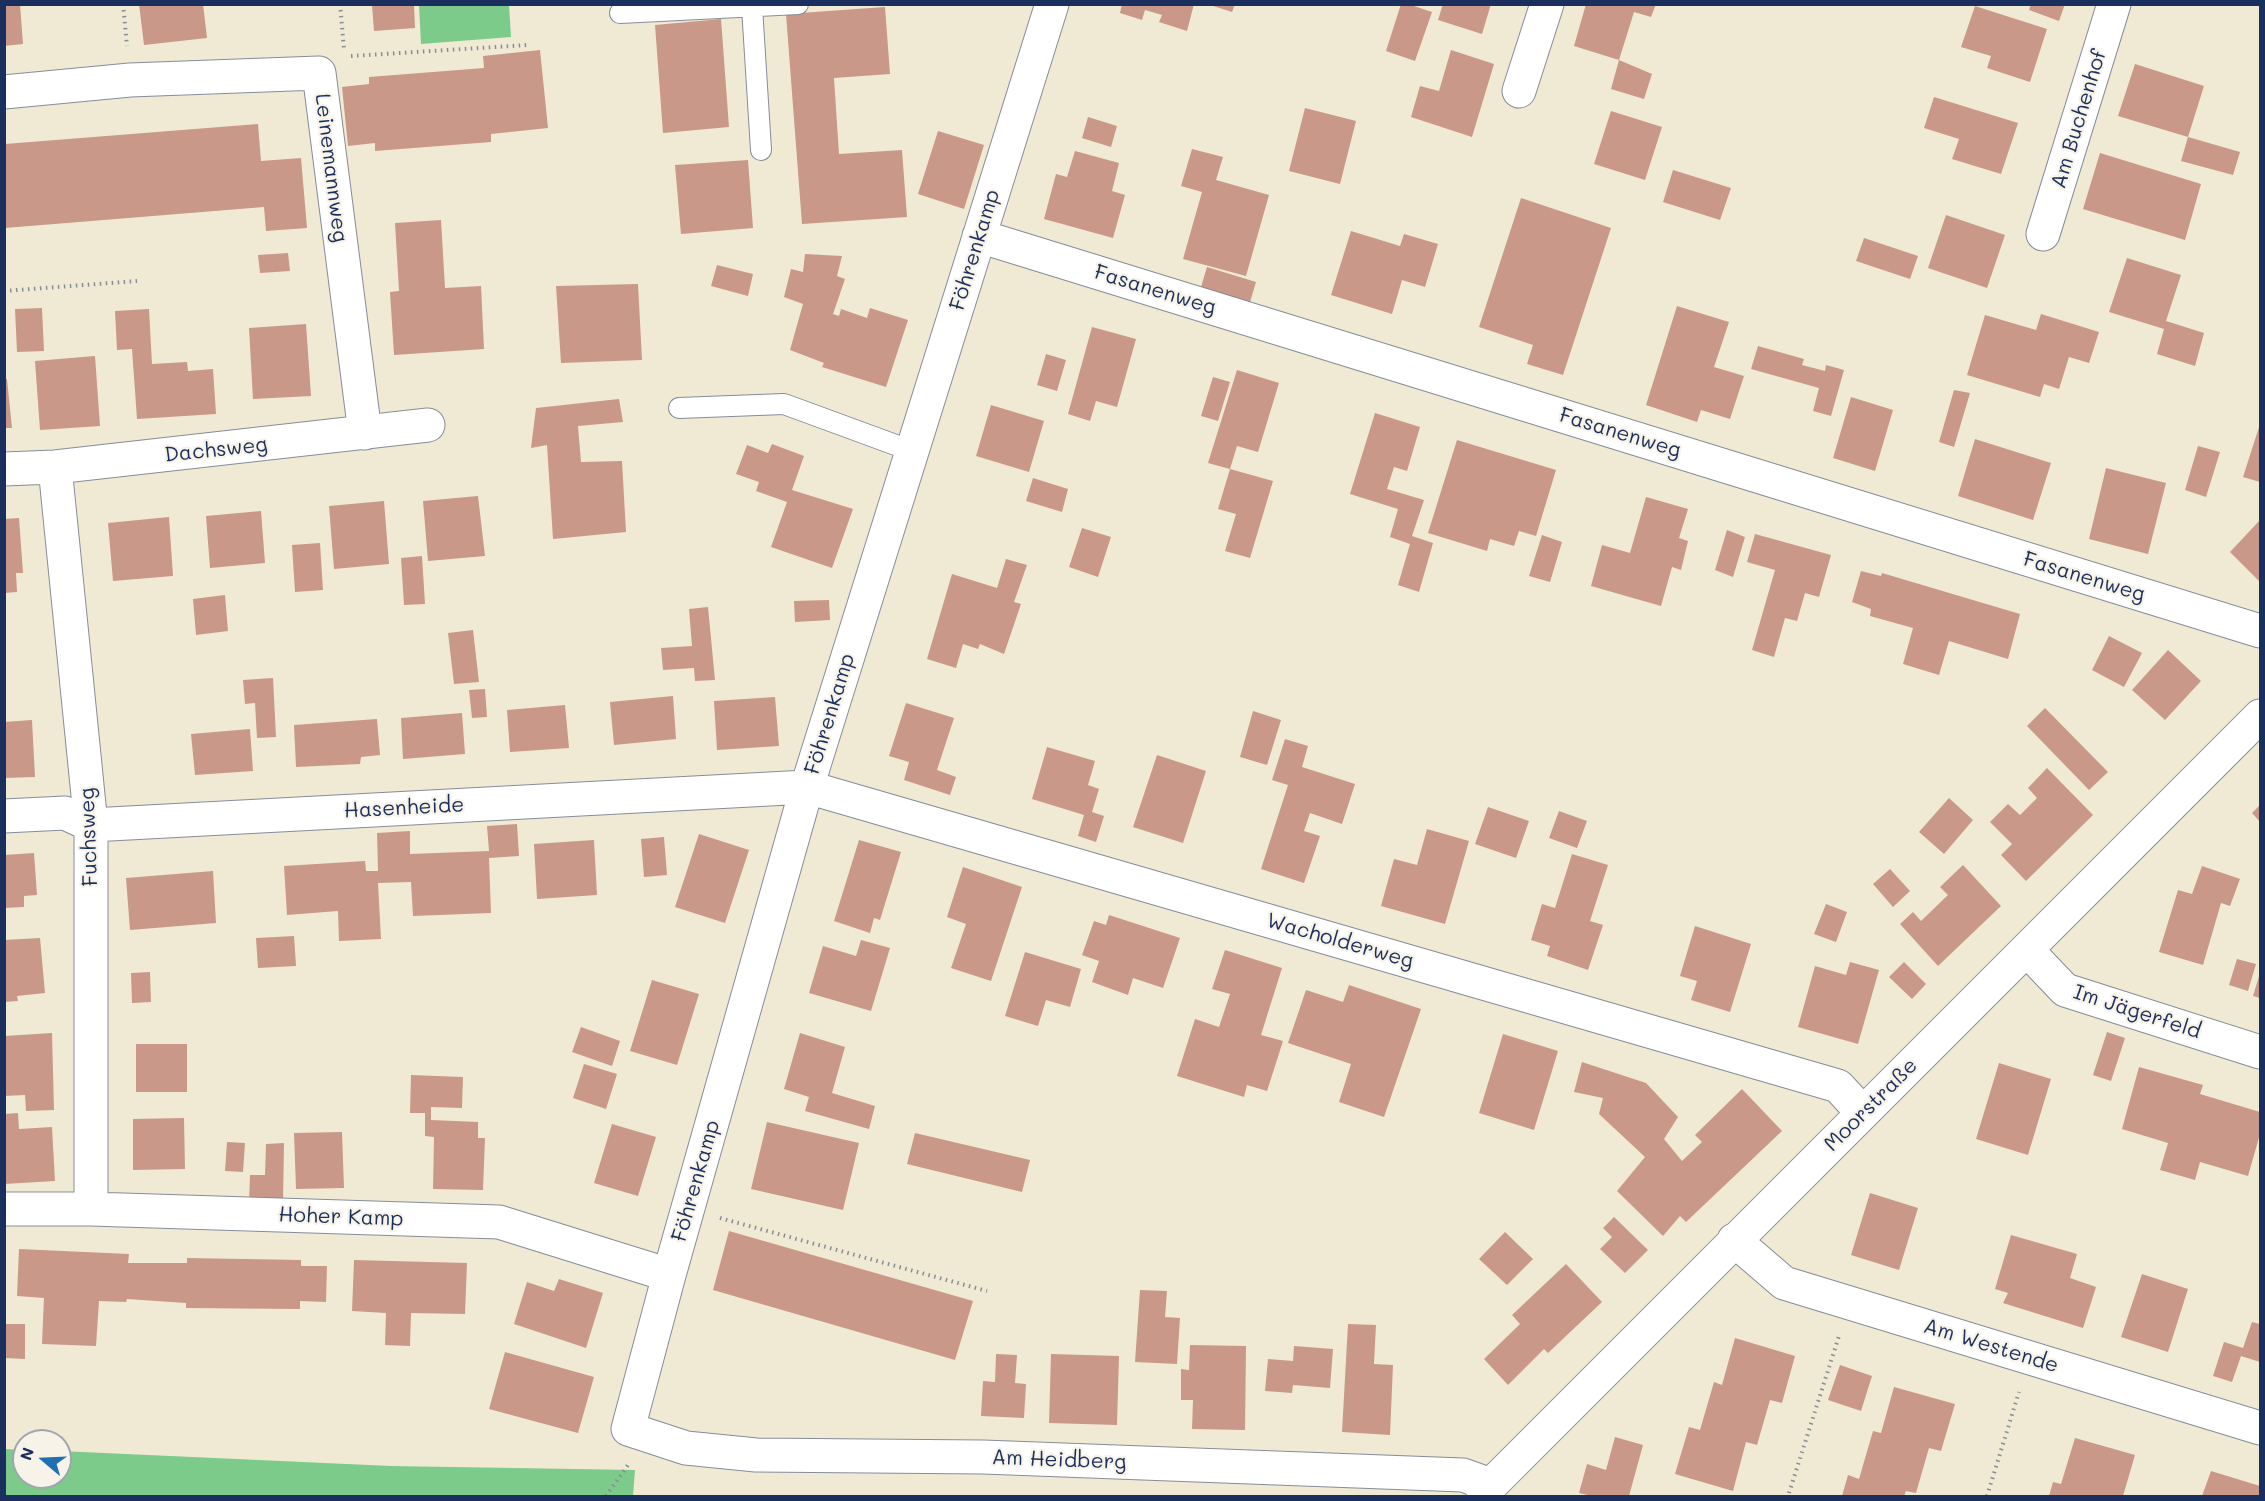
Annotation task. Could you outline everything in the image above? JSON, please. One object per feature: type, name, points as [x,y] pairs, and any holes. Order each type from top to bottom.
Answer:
[{"type":"street","name":"Föhrenkamp","points":[[628,1429],[669,1275],[807,787],[1052,4]]},
{"type":"street","points":[[1519,91],[1546,4]]},
{"type":"street","name":"Am Buchenhof","points":[[2043,234],[2114,4]]},
{"type":"street","name":"Leinemannweg","points":[[4,92],[130,80],[319,73],[365,433]]},
{"type":"street","name":"Fasanenweg","points":[[979,236],[2260,631]]},
{"type":"street","name":"Dachsweg","points":[[4,469],[56,467],[428,425]]},
{"type":"street","name":"Fuchsweg","points":[[56,467],[92,825],[91,1209]]},
{"type":"street","name":"Moorstraße","points":[[1487,1491],[1734,1240],[2260,716]]},
{"type":"street","name":"Hasenheide","points":[[4,816],[65,813],[92,825],[807,787]]},
{"type":"street","name":"Wacholderweg","points":[[807,787],[1838,1086],[1863,1113]]},
{"type":"street","name":"Im Jägerfeld","points":[[2027,950],[2064,990],[2260,1052]]},
{"type":"street","name":"Hoher Kamp","points":[[4,1209],[91,1209],[499,1222],[669,1275]]},
{"type":"street","name":"Am Westende","points":[[1734,1240],[1784,1283],[2260,1428]]},
{"type":"street","name":"Am Heidberg","points":[[628,1429],[686,1448],[756,1455],[983,1457],[1463,1475],[1487,1491]]},
{"type":"lane","points":[[620,13],[798,4]]},
{"type":"lane","points":[[752,7],[761,150]]},
{"type":"lane","points":[[679,408],[784,404],[912,451]]},
{"type":"path","points":[[344,57],[528,45]]},
{"type":"path","points":[[4,291],[137,281]]},
{"type":"path","points":[[688,1209],[987,1291]]},
{"type":"path","points":[[1789,1493],[1849,1304]]},
{"type":"path","points":[[1988,1497],[2029,1357]]},
{"type":"green space","points":[[419,5],[509,5],[511,37],[421,44]]},
{"type":"green space","points":[[5,1449],[12,1449],[12,1489],[72,1489],[72,1452],[391,1466],[635,1470],[633,1496],[5,1496]]},
{"type":"building","points":[[4,4],[20,4],[23,44],[4,46]]},
{"type":"building","points":[[139,4],[203,4],[207,38],[144,45]]},
{"type":"building","points":[[1122,4],[1194,4],[1187,31],[1159,22],[1162,15],[1145,10],[1142,20],[1120,13]]},
{"type":"building","points":[[1207,4],[1235,4],[1232,12]]},
{"type":"building","points":[[1401,4],[1432,12],[1415,61],[1386,51]]},
{"type":"building","points":[[1443,4],[1491,4],[1482,34],[1438,20]]},
{"type":"building","points":[[1586,4],[1656,4],[1651,17],[1634,12],[1619,60],[1574,46]]},
{"type":"building","points":[[2031,4],[2065,4],[2059,21],[2029,10]]},
{"type":"building","points":[[372,5],[414,5],[415,28],[374,31]]},
{"type":"building","points":[[1975,6],[2047,29],[2030,82],[1987,68],[1991,56],[1961,47]]},
{"type":"building","points":[[885,7],[890,74],[834,78],[839,154],[902,150],[907,217],[802,224],[786,14]]},
{"type":"building","points":[[721,19],[729,127],[663,133],[655,25]]},
{"type":"building","points":[[540,50],[548,128],[491,134],[491,142],[375,151],[375,143],[348,146],[342,87],[369,84],[369,77],[484,68],[483,56]]},
{"type":"building","points":[[1451,50],[1494,64],[1472,137],[1411,117],[1420,86],[1439,91]]},
{"type":"building","points":[[1619,60],[1652,74],[1644,99],[1611,89]]},
{"type":"building","points":[[2135,64],[2204,86],[2188,137],[2118,116]]},
{"type":"building","points":[[1934,97],[2018,123],[2001,174],[1952,159],[1959,139],[1924,128]]},
{"type":"building","points":[[1305,108],[1356,121],[1340,184],[1289,171]]},
{"type":"building","points":[[1611,111],[1662,127],[1645,180],[1594,164]]},
{"type":"building","points":[[1088,117],[1117,126],[1111,147],[1082,138]]},
{"type":"building","points":[[258,124],[261,161],[301,158],[307,228],[266,231],[264,207],[5,228],[5,144]]},
{"type":"building","points":[[938,131],[984,145],[964,209],[918,194]]},
{"type":"building","points":[[2188,137],[2240,152],[2233,175],[2181,161]]},
{"type":"building","points":[[1192,149],[1223,157],[1216,180],[1269,195],[1246,276],[1183,259],[1202,192],[1181,186]]},
{"type":"building","points":[[1075,151],[1119,163],[1112,191],[1125,195],[1113,238],[1044,219],[1056,174],[1067,177]]},
{"type":"building","points":[[2100,153],[2201,184],[2185,240],[2083,209]]},
{"type":"building","points":[[748,160],[753,228],[681,234],[675,165]]},
{"type":"building","points":[[1673,170],[1731,188],[1720,220],[1663,202]]},
{"type":"building","points":[[1521,198],[1611,228],[1563,375],[1527,364],[1533,345],[1479,327]]},
{"type":"building","points":[[1946,215],[2005,235],[1987,288],[1928,268]]},
{"type":"building","points":[[441,220],[445,288],[481,286],[484,349],[394,355],[390,292],[399,291],[395,223]]},
{"type":"building","points":[[1351,231],[1400,246],[1404,234],[1438,244],[1425,287],[1402,280],[1392,314],[1331,295]]},
{"type":"building","points":[[1864,238],[1918,256],[1910,279],[1856,261]]},
{"type":"building","points":[[288,253],[290,271],[260,273],[258,255]]},
{"type":"building","points":[[805,254],[842,256],[837,276],[845,279],[833,314],[839,316],[841,309],[867,318],[870,308],[908,320],[886,387],[822,367],[824,363],[790,350],[803,304],[784,297],[791,269],[803,272]]},
{"type":"building","points":[[2127,258],[2181,275],[2166,321],[2204,333],[2195,366],[2157,354],[2164,329],[2109,312]]},
{"type":"building","points":[[717,265],[753,274],[748,296],[711,286]]},
{"type":"building","points":[[1207,267],[1256,282],[1250,302],[1201,287]]},
{"type":"building","points":[[638,284],[642,360],[561,363],[556,286]]},
{"type":"building","points":[[1677,306],[1729,322],[1714,367],[1744,376],[1730,419],[1701,410],[1697,422],[1646,405]]},
{"type":"building","points":[[42,308],[44,351],[17,352],[15,309]]},
{"type":"building","points":[[149,309],[152,364],[187,362],[188,371],[213,369],[216,414],[137,419],[132,349],[117,350],[115,311]]},
{"type":"building","points":[[2041,314],[2099,332],[2089,363],[2069,357],[2059,389],[2044,384],[2040,397],[1967,375],[1985,315],[2036,330]]},
{"type":"building","points":[[306,324],[311,396],[253,399],[249,328]]},
{"type":"building","points":[[1092,327],[1136,339],[1117,407],[1096,401],[1090,421],[1068,414]]},
{"type":"building","points":[[1758,346],[1804,359],[1802,365],[1825,371],[1826,365],[1844,370],[1831,416],[1813,411],[1819,388],[1751,369]]},
{"type":"building","points":[[1046,354],[1066,360],[1057,391],[1037,385]]},
{"type":"building","points":[[95,356],[100,426],[40,430],[35,361]]},
{"type":"building","points":[[1237,370],[1279,383],[1258,452],[1237,446],[1230,469],[1208,463]]},
{"type":"building","points":[[1213,377],[1230,382],[1218,421],[1201,416]]},
{"type":"building","points":[[4,379],[7,379],[12,428],[4,428]]},
{"type":"building","points":[[1954,390],[1970,393],[1954,447],[1939,442]]},
{"type":"building","points":[[1851,397],[1893,410],[1875,471],[1833,458]]},
{"type":"building","points":[[619,399],[623,422],[578,426],[581,462],[622,461],[626,532],[553,539],[547,445],[531,448],[536,408]]},
{"type":"building","points":[[991,405],[1044,421],[1029,472],[976,456]]},
{"type":"building","points":[[1375,413],[1420,427],[1407,471],[1394,467],[1387,489],[1424,500],[1412,536],[1433,543],[1419,592],[1398,585],[1410,544],[1390,537],[1398,509],[1350,494]]},
{"type":"building","points":[[2260,424],[2260,482],[2243,477]]},
{"type":"building","points":[[1975,439],[2051,463],[2033,520],[1958,496]]},
{"type":"building","points":[[1457,440],[1556,470],[1536,536],[1519,531],[1514,546],[1490,539],[1487,551],[1428,533]]},
{"type":"building","points":[[772,444],[804,456],[792,490],[853,509],[832,568],[771,547],[787,502],[756,491],[759,482],[736,474],[747,445],[768,453]]},
{"type":"building","points":[[2198,446],[2220,452],[2206,497],[2185,490]]},
{"type":"building","points":[[2106,468],[2166,483],[2148,554],[2089,539]]},
{"type":"building","points":[[1230,469],[1273,481],[1250,558],[1225,551],[1236,514],[1218,509]]},
{"type":"building","points":[[1033,478],[1068,489],[1062,512],[1026,501]]},
{"type":"building","points":[[478,496],[485,556],[428,561],[423,501]]},
{"type":"building","points":[[1646,497],[1688,509],[1679,538],[1688,541],[1681,570],[1672,567],[1661,606],[1591,586],[1602,545],[1630,553]]},
{"type":"building","points":[[384,501],[389,564],[334,569],[329,506]]},
{"type":"building","points":[[261,511],[265,563],[210,568],[206,516]]},
{"type":"building","points":[[169,517],[173,576],[113,581],[108,523]]},
{"type":"building","points":[[19,518],[23,573],[16,573],[17,592],[4,593],[4,519]]},
{"type":"building","points":[[2260,520],[2260,582],[2230,552]]},
{"type":"building","points":[[1082,528],[1111,537],[1098,577],[1069,567]]},
{"type":"building","points":[[1727,530],[1745,537],[1733,577],[1715,570]]},
{"type":"building","points":[[1755,534],[1831,555],[1819,597],[1805,593],[1797,621],[1785,618],[1774,657],[1752,650],[1775,570],[1747,562]]},
{"type":"building","points":[[1542,535],[1562,542],[1550,582],[1529,576]]},
{"type":"building","points":[[320,543],[323,590],[295,592],[292,545]]},
{"type":"building","points":[[422,556],[425,604],[404,605],[401,558]]},
{"type":"building","points":[[1006,559],[1027,565],[1014,602],[1021,604],[1004,654],[980,644],[978,649],[963,644],[956,668],[927,659],[952,574],[997,588]]},
{"type":"building","points":[[1861,571],[1881,576],[1882,573],[2020,614],[2008,659],[1949,641],[1939,675],[1903,664],[1913,628],[1870,616],[1871,609],[1852,602]]},
{"type":"building","points":[[225,595],[228,631],[196,635],[193,599]]},
{"type":"building","points":[[829,600],[830,620],[795,622],[794,601]]},
{"type":"building","points":[[708,607],[715,680],[695,681],[694,668],[663,670],[661,648],[692,646],[689,609]]},
{"type":"building","points":[[473,630],[479,682],[454,684],[448,633]]},
{"type":"building","points":[[2109,636],[2142,653],[2124,687],[2092,670]]},
{"type":"building","points":[[2168,650],[2201,681],[2165,720],[2132,690]]},
{"type":"building","points":[[273,678],[276,737],[257,738],[255,703],[245,704],[243,680]]},
{"type":"building","points":[[485,689],[487,717],[472,718],[469,690]]},
{"type":"building","points":[[673,696],[676,739],[614,745],[610,702]]},
{"type":"building","points":[[775,697],[779,746],[717,750],[714,701]]},
{"type":"building","points":[[906,703],[954,718],[937,770],[956,777],[950,795],[904,780],[909,762],[889,756]]},
{"type":"building","points":[[565,705],[569,748],[510,752],[507,710]]},
{"type":"building","points":[[2045,708],[2108,772],[2089,790],[2027,726]]},
{"type":"building","points":[[1253,711],[1281,720],[1267,765],[1240,757]]},
{"type":"building","points":[[462,713],[465,754],[403,759],[401,718]]},
{"type":"building","points":[[377,719],[380,755],[361,757],[360,764],[296,767],[294,725]]},
{"type":"building","points":[[32,720],[35,777],[4,778],[4,722]]},
{"type":"building","points":[[250,729],[253,771],[195,775],[191,734]]},
{"type":"building","points":[[1285,739],[1308,746],[1302,767],[1355,784],[1342,824],[1310,813],[1304,831],[1320,836],[1304,883],[1261,869],[1288,785],[1272,780]]},
{"type":"building","points":[[1047,747],[1095,761],[1088,785],[1099,789],[1092,812],[1104,816],[1096,842],[1078,836],[1084,815],[1032,799]]},
{"type":"building","points":[[1157,755],[1206,771],[1183,843],[1133,827]]},
{"type":"building","points":[[2047,768],[2093,815],[2026,881],[2001,855],[2012,844],[1990,822],[2008,804],[2020,815],[2037,798],[2028,788]]},
{"type":"building","points":[[1949,798],[1973,820],[1944,854],[1919,832]]},
{"type":"building","points":[[2260,805],[2260,822],[2252,813]]},
{"type":"building","points":[[1488,807],[1529,821],[1516,858],[1475,844]]},
{"type":"building","points":[[1559,811],[1587,821],[1577,848],[1549,838]]},
{"type":"building","points":[[517,824],[519,856],[489,858],[491,913],[413,916],[411,882],[378,883],[381,939],[339,941],[338,911],[287,915],[284,866],[365,861],[366,871],[378,871],[377,833],[410,831],[410,854],[489,851],[487,826]]},
{"type":"building","points":[[1427,829],[1469,841],[1445,924],[1381,906],[1394,859],[1417,865]]},
{"type":"building","points":[[699,834],[749,850],[725,923],[675,907]]},
{"type":"building","points":[[664,837],[667,875],[644,877],[641,839]]},
{"type":"building","points":[[594,840],[597,895],[537,899],[534,844]]},
{"type":"building","points":[[859,840],[901,852],[880,920],[874,918],[870,933],[834,921]]},
{"type":"building","points":[[34,853],[37,895],[24,896],[24,907],[4,908],[4,855]]},
{"type":"building","points":[[1572,854],[1608,865],[1590,921],[1603,925],[1588,970],[1547,956],[1550,946],[1531,940],[1542,904],[1555,908]]},
{"type":"building","points":[[1963,865],[2001,906],[1938,966],[1900,924],[1913,912],[1921,921],[1948,895],[1940,887]]},
{"type":"building","points":[[2202,866],[2240,879],[2230,906],[2221,903],[2203,965],[2159,952],[2178,890],[2192,894]]},
{"type":"building","points":[[963,867],[1022,887],[991,981],[951,968],[966,924],[947,917]]},
{"type":"building","points":[[1890,869],[1910,891],[1893,907],[1873,884]]},
{"type":"building","points":[[213,871],[216,923],[130,930],[126,878]]},
{"type":"building","points":[[1826,904],[1847,912],[1836,942],[1814,934]]},
{"type":"building","points":[[1109,915],[1180,938],[1163,988],[1133,978],[1128,995],[1092,982],[1099,961],[1082,955],[1094,921],[1106,925]]},
{"type":"building","points":[[1695,926],[1751,944],[1730,1012],[1691,1000],[1697,981],[1680,976]]},
{"type":"building","points":[[294,936],[296,966],[258,968],[256,938]]},
{"type":"building","points":[[40,938],[45,993],[17,996],[18,1001],[4,1002],[4,940]]},
{"type":"building","points":[[861,940],[890,948],[871,1011],[809,993],[823,946],[856,956]]},
{"type":"building","points":[[1225,950],[1282,968],[1261,1035],[1283,1041],[1267,1091],[1247,1085],[1244,1097],[1177,1076],[1195,1019],[1219,1027],[1230,994],[1212,989]]},
{"type":"building","points":[[1025,952],[1081,969],[1070,1007],[1046,1000],[1038,1026],[1005,1016]]},
{"type":"building","points":[[2237,959],[2256,964],[2248,991],[2229,985]]},
{"type":"building","points":[[1850,962],[1879,970],[1858,1044],[1798,1027],[1815,966],[1846,975]]},
{"type":"building","points":[[1904,962],[1926,984],[1912,999],[1889,977]]},
{"type":"building","points":[[150,972],[151,1002],[132,1003],[131,973]]},
{"type":"building","points":[[2260,973],[2260,998],[2253,996]]},
{"type":"building","points":[[652,980],[699,994],[677,1065],[630,1051]]},
{"type":"building","points":[[1349,985],[1421,1009],[1384,1117],[1339,1102],[1351,1064],[1288,1043],[1306,990],[1343,1002]]},
{"type":"building","points":[[581,1027],[620,1041],[612,1066],[572,1052]]},
{"type":"building","points":[[2107,1032],[2125,1038],[2111,1081],[2093,1075]]},
{"type":"building","points":[[52,1033],[54,1110],[26,1111],[25,1095],[4,1096],[4,1036]]},
{"type":"building","points":[[800,1033],[845,1047],[832,1093],[875,1106],[869,1129],[805,1111],[809,1097],[784,1089]]},
{"type":"building","points":[[1503,1034],[1558,1051],[1534,1130],[1479,1113]]},
{"type":"building","points":[[136,1044],[187,1044],[187,1092],[136,1092]]},
{"type":"building","points":[[1582,1062],[1646,1083],[1678,1117],[1664,1139],[1682,1161],[1702,1142],[1695,1135],[1742,1089],[1782,1131],[1686,1222],[1680,1216],[1663,1236],[1617,1191],[1645,1157],[1599,1114],[1603,1098],[1574,1092]]},
{"type":"building","points":[[1999,1063],[2051,1079],[2028,1155],[1976,1139]]},
{"type":"building","points":[[584,1064],[617,1074],[606,1109],[573,1098]]},
{"type":"building","points":[[2139,1067],[2203,1085],[2200,1094],[2260,1112],[2260,1134],[2248,1176],[2200,1162],[2195,1180],[2160,1170],[2168,1143],[2122,1129]]},
{"type":"building","points":[[411,1075],[463,1077],[462,1108],[431,1107],[431,1120],[478,1122],[478,1138],[485,1138],[483,1190],[433,1189],[434,1137],[425,1136],[425,1113],[410,1113]]},
{"type":"building","points":[[18,1113],[19,1129],[52,1127],[55,1181],[4,1184],[4,1114]]},
{"type":"building","points":[[184,1118],[185,1169],[133,1170],[133,1119]]},
{"type":"building","points":[[767,1122],[859,1143],[843,1210],[751,1189]]},
{"type":"building","points":[[612,1124],[656,1137],[638,1196],[594,1183]]},
{"type":"building","points":[[342,1132],[344,1188],[296,1189],[294,1133]]},
{"type":"building","points":[[915,1133],[1030,1160],[1022,1192],[907,1164]]},
{"type":"building","points":[[227,1142],[245,1143],[243,1172],[225,1171]]},
{"type":"building","points":[[284,1143],[283,1202],[249,1203],[250,1175],[265,1175],[266,1144]]},
{"type":"building","points":[[1870,1193],[1918,1208],[1899,1270],[1851,1255]]},
{"type":"building","points":[[1614,1217],[1648,1250],[1625,1273],[1600,1249],[1612,1237],[1603,1228]]},
{"type":"building","points":[[729,1231],[973,1301],[955,1360],[713,1290]]},
{"type":"building","points":[[1505,1232],[1533,1259],[1507,1285],[1479,1259]]},
{"type":"building","points":[[2011,1235],[2077,1254],[2070,1278],[2096,1287],[2083,1328],[2003,1303],[2008,1293],[1995,1289]]},
{"type":"building","points":[[19,1249],[129,1254],[128,1263],[187,1263],[187,1258],[301,1260],[301,1266],[327,1266],[326,1302],[300,1301],[300,1309],[186,1308],[186,1303],[127,1299],[126,1302],[99,1301],[96,1346],[42,1344],[44,1298],[17,1296]]},
{"type":"building","points":[[354,1260],[467,1263],[465,1314],[411,1313],[410,1346],[385,1345],[386,1313],[352,1311]]},
{"type":"building","points":[[1566,1264],[1602,1302],[1548,1353],[1544,1349],[1508,1385],[1484,1359],[1520,1324],[1512,1315]]},
{"type":"building","points":[[2142,1274],[2188,1289],[2168,1352],[2121,1337]]},
{"type":"building","points":[[559,1279],[603,1293],[586,1348],[514,1324],[527,1282],[554,1291]]},
{"type":"building","points":[[1140,1290],[1167,1291],[1165,1317],[1180,1318],[1177,1364],[1135,1362]]},
{"type":"building","points":[[2252,1322],[2260,1324],[2260,1362],[2241,1356],[2232,1382],[2213,1376],[2224,1342],[2243,1348]]},
{"type":"building","points":[[4,1324],[25,1324],[25,1359],[4,1358]]},
{"type":"building","points":[[1348,1324],[1376,1325],[1374,1364],[1393,1365],[1390,1435],[1342,1432]]},
{"type":"building","points":[[1735,1338],[1795,1356],[1782,1403],[1770,1400],[1757,1445],[1746,1442],[1733,1491],[1675,1474],[1689,1427],[1700,1430],[1714,1382],[1722,1385]]},
{"type":"building","points":[[1190,1345],[1246,1346],[1245,1430],[1192,1429],[1193,1400],[1181,1400],[1181,1369],[1189,1370]]},
{"type":"building","points":[[1294,1346],[1333,1349],[1330,1388],[1293,1385],[1292,1393],[1265,1391],[1268,1359],[1293,1361]]},
{"type":"building","points":[[505,1352],[594,1377],[578,1433],[489,1409]]},
{"type":"building","points":[[996,1354],[1017,1355],[1015,1383],[1026,1384],[1024,1418],[981,1416],[983,1381],[995,1382]]},
{"type":"building","points":[[1051,1354],[1119,1356],[1117,1425],[1049,1423]]},
{"type":"building","points":[[1840,1365],[1872,1376],[1861,1411],[1828,1400]]},
{"type":"building","points":[[1894,1387],[1955,1404],[1941,1451],[1929,1448],[1916,1493],[1906,1491],[1904,1496],[1842,1496],[1848,1475],[1859,1479],[1873,1431],[1881,1433]]},
{"type":"building","points":[[1615,1437],[1643,1445],[1629,1496],[1592,1496],[1579,1493],[1587,1464],[1606,1470]]},
{"type":"building","points":[[2075,1438],[2135,1455],[2123,1496],[2049,1496],[2053,1482],[2061,1484]]},
{"type":"building","points":[[2211,1471],[2260,1486],[2260,1496],[2202,1496]]}]
